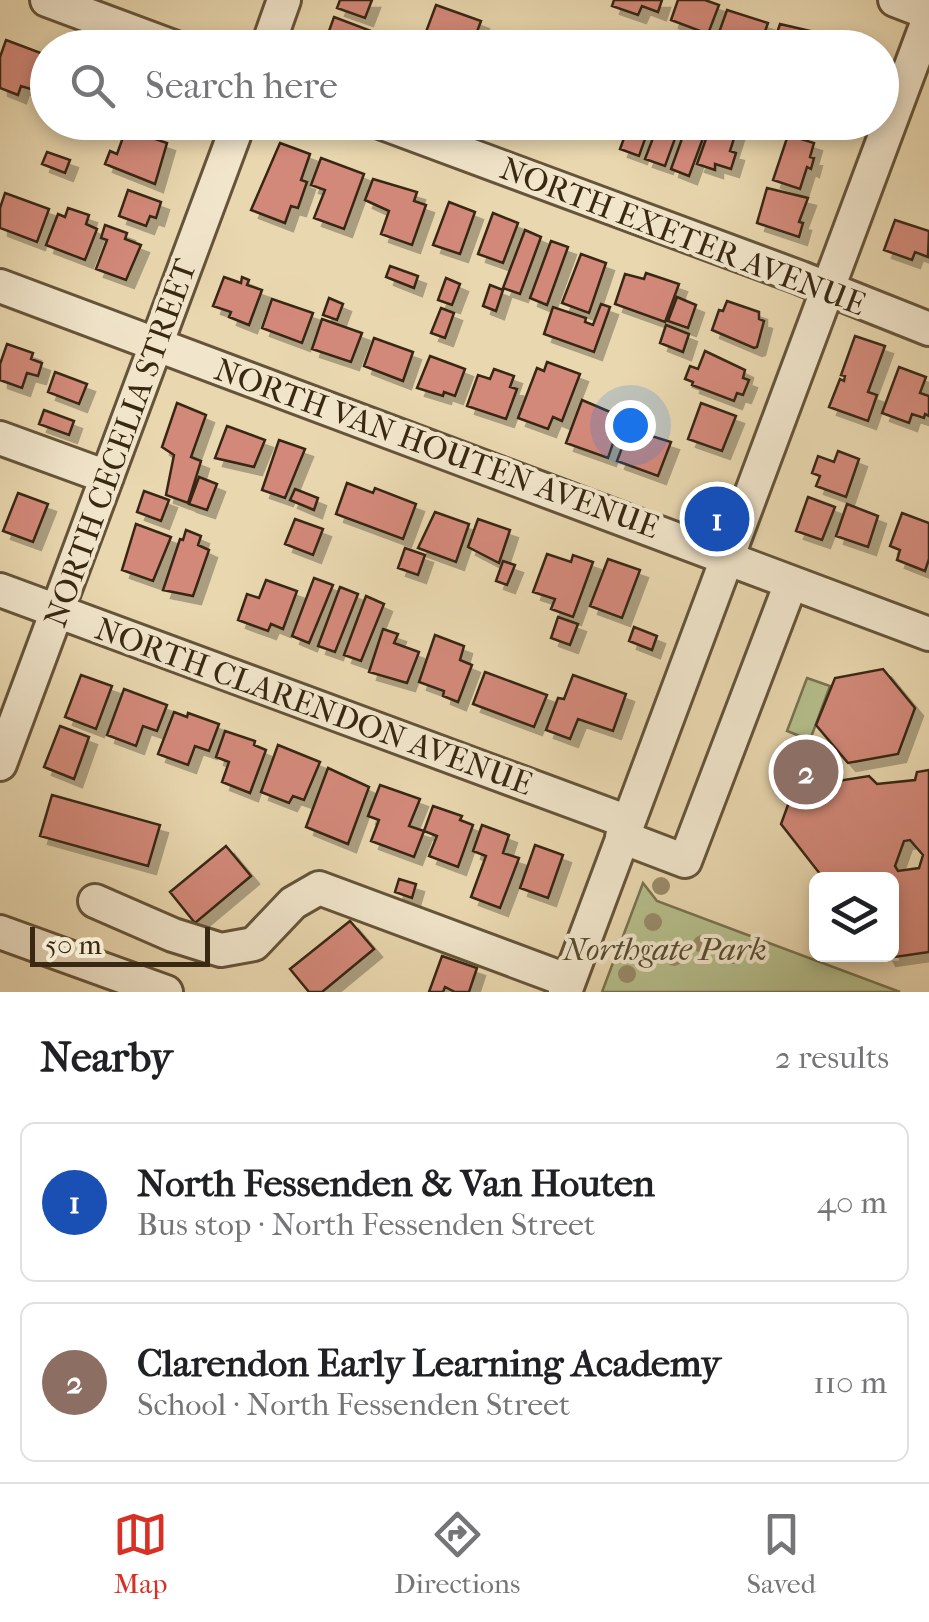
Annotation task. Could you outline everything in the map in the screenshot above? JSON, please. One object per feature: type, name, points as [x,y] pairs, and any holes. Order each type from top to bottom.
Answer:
[{"type":"street","points":[[47,0],[128,30]]},
{"type":"street","points":[[273,30],[284,0]]},
{"type":"street","points":[[895,0],[929,16],[899,96]]},
{"type":"street","name":"NORTH CECELIA STREET","points":[[0,764],[232,140]]},
{"type":"street","name":"NORTH EXETER AVENUE","points":[[428,140],[929,329]]},
{"type":"street","points":[[95,901],[220,950],[254,944],[293,903],[319,888],[567,987],[883,140]]},
{"type":"street","name":"NORTH VAN HOUTEN AVENUE","points":[[0,286],[929,634]]},
{"type":"street","points":[[0,438],[107,477]]},
{"type":"street","name":"NORTH CLARENDON AVENUE","points":[[0,590],[625,829],[686,861],[791,583]]},
{"type":"street","points":[[0,932],[166,992]]},
{"type":"green space","points":[[807,678],[830,686],[810,740],[787,731]]},
{"type":"green space","name":"Northgate Park","points":[[643,883],[657,901],[809,958],[809,962],[820,962],[900,992],[602,992]]},
{"type":"building","points":[[340,0],[372,0],[365,18],[337,8]]},
{"type":"building","points":[[614,0],[662,0],[658,12],[642,6],[638,15],[612,6]]},
{"type":"building","points":[[678,0],[705,0],[719,5],[710,30],[697,30],[671,20]]},
{"type":"building","points":[[436,5],[481,21],[478,30],[427,30]]},
{"type":"building","points":[[727,10],[768,23],[765,30],[720,30]]},
{"type":"building","points":[[334,17],[368,30],[329,30]]},
{"type":"building","points":[[780,24],[806,30],[778,30]]},
{"type":"building","points":[[6,40],[30,49],[30,89],[21,86],[18,95],[0,88],[0,57]]},
{"type":"building","points":[[122,140],[167,143],[155,184],[105,164],[110,151],[117,154]]},
{"type":"building","points":[[623,140],[645,140],[639,156],[620,149]]},
{"type":"building","points":[[652,140],[674,140],[665,166],[645,159]]},
{"type":"building","points":[[681,140],[702,140],[689,176],[671,169]]},
{"type":"building","points":[[706,140],[734,140],[730,151],[736,153],[731,169],[715,164],[715,170],[697,164]]},
{"type":"building","points":[[786,140],[814,143],[811,169],[807,167],[800,189],[773,180]]},
{"type":"building","points":[[280,143],[310,154],[301,180],[307,182],[298,208],[291,206],[285,223],[251,210]]},
{"type":"building","points":[[47,152],[70,160],[65,173],[42,164]]},
{"type":"building","points":[[321,158],[364,174],[344,229],[314,218],[325,190],[311,185]]},
{"type":"building","points":[[373,179],[417,192],[414,201],[426,205],[412,245],[381,234],[389,211],[365,200]]},
{"type":"building","points":[[767,188],[808,198],[799,222],[803,223],[799,237],[757,223]]},
{"type":"building","points":[[128,190],[161,202],[156,218],[150,216],[146,226],[119,216]]},
{"type":"building","points":[[5,193],[49,209],[37,242],[0,228]]},
{"type":"building","points":[[449,202],[475,212],[460,254],[433,245]]},
{"type":"building","points":[[68,208],[89,215],[86,224],[97,229],[85,260],[46,245],[58,214],[65,217]]},
{"type":"building","points":[[493,213],[518,223],[503,263],[478,254]]},
{"type":"building","points":[[895,220],[929,231],[928,257],[915,252],[912,260],[884,250]]},
{"type":"building","points":[[105,225],[127,233],[125,239],[141,245],[126,280],[96,269],[107,240],[101,238]]},
{"type":"building","points":[[525,230],[541,237],[520,294],[503,288]]},
{"type":"building","points":[[551,241],[568,247],[547,305],[530,298]]},
{"type":"building","points":[[581,254],[606,263],[589,313],[562,303]]},
{"type":"building","points":[[390,266],[418,276],[414,288],[386,277]]},
{"type":"building","points":[[646,273],[679,284],[665,322],[615,304],[625,274],[644,279]]},
{"type":"building","points":[[224,277],[241,283],[242,277],[249,280],[247,285],[262,290],[249,325],[229,317],[231,312],[213,306]]},
{"type":"building","points":[[446,278],[460,284],[452,305],[438,300]]},
{"type":"building","points":[[490,285],[503,290],[496,311],[483,306]]},
{"type":"building","points":[[677,297],[696,305],[688,328],[668,321]]},
{"type":"building","points":[[329,298],[343,304],[337,320],[323,315]]},
{"type":"building","points":[[272,299],[313,313],[302,343],[262,328]]},
{"type":"building","points":[[727,301],[759,312],[759,319],[764,321],[757,347],[712,330]]},
{"type":"building","points":[[601,304],[610,307],[594,352],[544,334],[553,307],[586,318],[585,322],[593,325]]},
{"type":"building","points":[[441,308],[454,313],[445,338],[431,333]]},
{"type":"building","points":[[322,319],[362,333],[351,362],[312,349]]},
{"type":"building","points":[[666,325],[689,334],[683,352],[660,343]]},
{"type":"building","points":[[855,336],[885,346],[868,392],[877,395],[868,421],[829,407],[840,379],[844,381],[845,376],[841,375]]},
{"type":"building","points":[[374,338],[413,352],[403,381],[364,366]]},
{"type":"building","points":[[7,344],[33,353],[31,359],[42,363],[38,376],[27,373],[22,388],[0,380],[0,364]]},
{"type":"building","points":[[705,351],[745,370],[743,378],[749,380],[743,395],[737,393],[734,401],[685,379],[690,366],[698,369]]},
{"type":"building","points":[[430,356],[465,369],[455,396],[417,388]]},
{"type":"building","points":[[547,362],[580,374],[562,421],[553,417],[548,429],[518,418],[537,368],[544,371]]},
{"type":"building","points":[[899,367],[926,377],[920,393],[929,396],[929,416],[912,414],[909,423],[882,413]]},
{"type":"building","points":[[494,369],[514,376],[510,387],[517,389],[506,419],[467,406],[478,375],[490,379]]},
{"type":"building","points":[[55,372],[87,384],[79,404],[48,392]]},
{"type":"building","points":[[582,400],[622,417],[608,458],[566,443]]},
{"type":"building","points":[[177,403],[206,415],[191,457],[201,461],[188,503],[166,495],[174,455],[162,447]]},
{"type":"building","points":[[701,403],[736,416],[722,451],[688,439]]},
{"type":"building","points":[[44,410],[74,421],[69,435],[39,424]]},
{"type":"building","points":[[227,426],[265,440],[254,467],[215,458]]},
{"type":"building","points":[[629,429],[671,442],[658,476],[617,461]]},
{"type":"building","points":[[279,440],[305,449],[285,498],[262,490]]},
{"type":"building","points":[[838,451],[859,459],[846,497],[816,486],[820,476],[812,473],[818,456],[834,462]]},
{"type":"building","points":[[199,477],[217,484],[207,510],[189,504]]},
{"type":"building","points":[[347,483],[373,493],[375,488],[416,504],[403,539],[336,514]]},
{"type":"building","points":[[295,489],[318,498],[314,510],[290,500]]},
{"type":"building","points":[[144,491],[169,500],[161,521],[137,512]]},
{"type":"building","points":[[18,493],[48,504],[33,542],[3,531]]},
{"type":"building","points":[[808,497],[835,507],[822,540],[796,531]]},
{"type":"building","points":[[847,504],[878,516],[868,547],[836,536]]},
{"type":"building","points":[[435,512],[469,524],[456,562],[418,548]]},
{"type":"building","points":[[902,513],[929,523],[925,571],[897,560],[900,550],[890,546]]},
{"type":"building","points":[[295,519],[323,529],[313,555],[285,544]]},
{"type":"building","points":[[478,519],[510,530],[499,563],[468,547]]},
{"type":"building","points":[[136,524],[171,537],[153,581],[122,570]]},
{"type":"building","points":[[186,530],[201,536],[198,545],[209,550],[193,596],[163,590]]},
{"type":"building","points":[[405,548],[425,555],[418,575],[398,568]]},
{"type":"building","points":[[547,554],[571,562],[573,555],[593,562],[573,617],[551,609],[555,599],[533,592]]},
{"type":"building","points":[[608,559],[640,570],[622,618],[590,606]]},
{"type":"building","points":[[503,561],[515,565],[507,585],[496,581]]},
{"type":"building","points":[[314,578],[333,585],[309,643],[292,636]]},
{"type":"building","points":[[266,580],[297,591],[283,629],[271,624],[268,631],[238,620],[247,594],[259,598]]},
{"type":"building","points":[[340,587],[358,594],[335,652],[318,646]]},
{"type":"building","points":[[366,596],[384,604],[361,661],[344,655]]},
{"type":"building","points":[[558,617],[578,624],[570,645],[551,638]]},
{"type":"building","points":[[634,627],[657,636],[652,650],[629,641]]},
{"type":"building","points":[[383,629],[398,634],[394,643],[419,652],[407,683],[369,672]]},
{"type":"building","points":[[435,635],[464,646],[460,660],[472,665],[458,702],[443,696],[444,691],[419,682]]},
{"type":"building","points":[[883,669],[915,708],[898,754],[848,763],[816,725],[835,678]]},
{"type":"building","points":[[485,672],[547,695],[534,727],[473,704]]},
{"type":"building","points":[[81,675],[112,686],[96,729],[65,717]]},
{"type":"building","points":[[573,675],[626,694],[613,731],[578,719],[570,739],[546,730],[558,698],[564,699]]},
{"type":"building","points":[[124,689],[167,705],[157,731],[143,726],[136,746],[107,735]]},
{"type":"building","points":[[174,712],[219,724],[209,751],[195,746],[188,765],[158,754]]},
{"type":"building","points":[[60,726],[89,737],[74,779],[44,767]]},
{"type":"building","points":[[225,731],[255,741],[254,745],[266,750],[250,793],[222,782],[229,762],[216,757]]},
{"type":"building","points":[[278,745],[320,762],[304,800],[293,796],[289,803],[261,792]]},
{"type":"building","points":[[328,768],[369,787],[348,844],[306,827]]},
{"type":"building","points":[[929,770],[929,952],[899,956],[899,872],[819,872],[781,824],[792,794],[810,790],[812,785],[869,776],[877,784],[915,780],[917,772]],"holes":[[[910,840],[923,855],[919,868],[898,871],[895,866],[904,841]]]},
{"type":"building","points":[[380,785],[420,799],[409,826],[424,831],[414,857],[371,841],[379,820],[368,816]]},
{"type":"building","points":[[52,795],[160,825],[148,866],[40,836]]},
{"type":"building","points":[[433,806],[462,816],[460,820],[473,825],[458,867],[429,856],[437,836],[424,831]]},
{"type":"building","points":[[482,825],[509,835],[503,853],[519,858],[500,908],[471,897],[486,856],[473,851]]},
{"type":"building","points":[[535,845],[563,855],[548,898],[520,888]]},
{"type":"building","points":[[226,846],[251,876],[195,923],[170,892]]},
{"type":"building","points":[[399,879],[416,884],[412,898],[395,892]]},
{"type":"building","points":[[350,921],[374,949],[322,992],[309,992],[290,969]]},
{"type":"building","points":[[442,956],[477,968],[469,992],[445,987],[443,992],[429,992]]},
{"type":"place","name":"North Fessenden & Van Houten","points":[[717,519]]},
{"type":"place","name":"Clarendon Early Learning Academy","points":[[806,772]]}]
